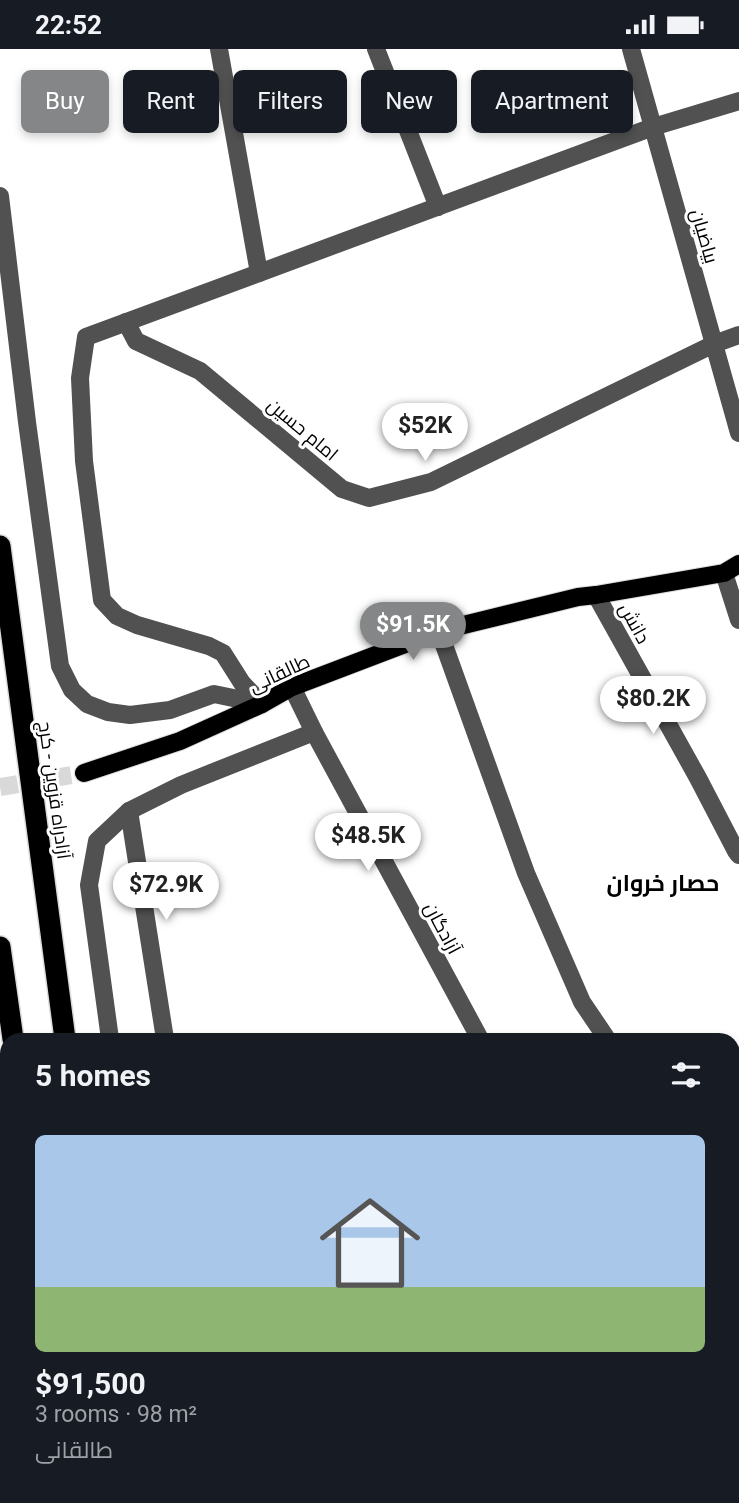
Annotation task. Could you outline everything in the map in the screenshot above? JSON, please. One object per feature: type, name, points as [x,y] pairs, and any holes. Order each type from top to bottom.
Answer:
[{"type":"highway","name":"آزادراه قزوین - کرج","points":[[0,546],[64,1033]]},
{"type":"highway","points":[[0,947],[12,1033]]},
{"type":"main road","name":"طالقانی","points":[[84,773],[180,741],[262,704],[292,687],[439,631],[578,597],[596,596],[732,569]]},
{"type":"street","points":[[219,49],[259,272]]},
{"type":"street","points":[[376,49],[438,207]]},
{"type":"street","name":"بیاضیان","points":[[631,49],[739,433]]},
{"type":"street","points":[[262,704],[242,683],[223,653],[209,646],[117,617],[102,600],[84,461],[80,378],[86,337],[653,127],[739,101]]},
{"type":"street","points":[[0,196],[60,666],[72,690],[87,705],[130,715],[170,710],[214,694],[262,704]]},
{"type":"street","name":"امام حسین","points":[[126,322],[136,341],[200,371],[342,489],[369,498],[431,482],[714,344],[739,335]]},
{"type":"street","points":[[732,569],[739,620]]},
{"type":"street","name":"دانش","points":[[596,596],[739,855]]},
{"type":"street","points":[[439,631],[526,873],[582,1002],[603,1033]]},
{"type":"street","name":"آزادگان","points":[[292,687],[477,1033]]},
{"type":"street","points":[[109,1033],[89,885],[97,841],[129,811],[181,785],[314,732]]},
{"type":"street","points":[[129,811],[163,1033]]},
{"type":"tunnel","points":[[0,787],[84,773]]},
{"type":"district","name":"حصار خروان","points":[[663,883]]}]
